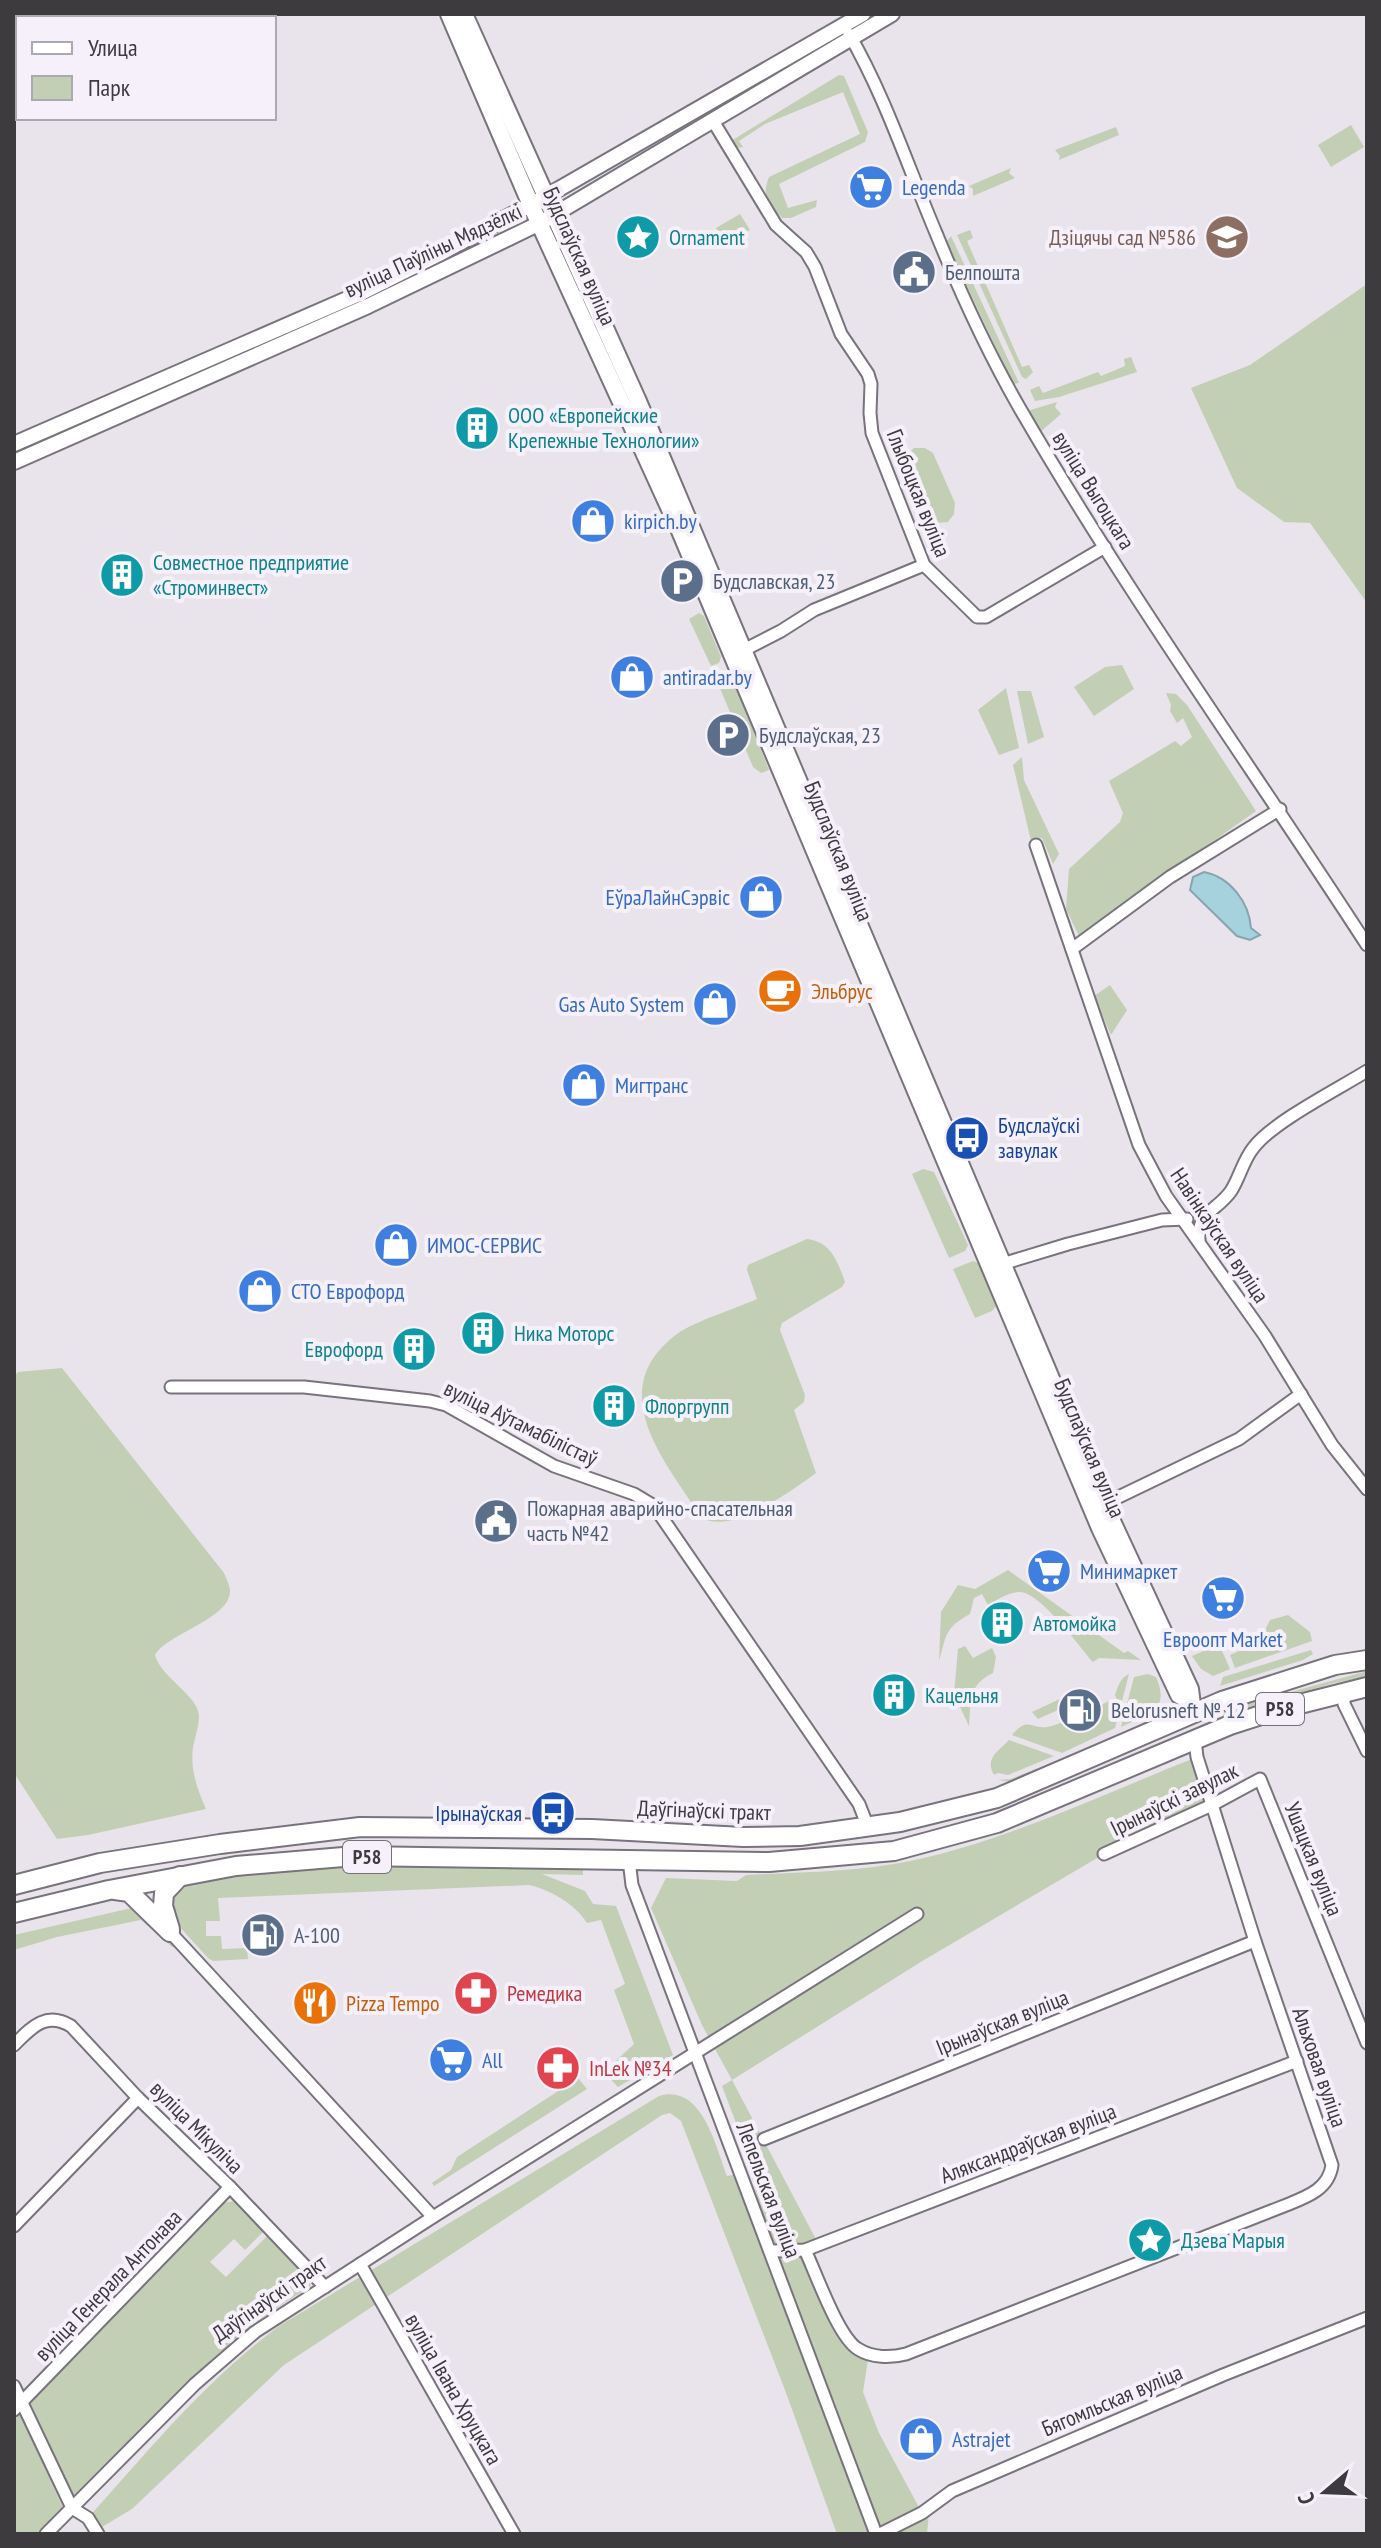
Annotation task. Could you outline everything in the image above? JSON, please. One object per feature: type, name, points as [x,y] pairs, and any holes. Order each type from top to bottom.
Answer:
[{"type":"main road","name":"Будслаўская вуліца","points":[[449,14],[547,220],[626,372],[1104,1504],[1190,1689],[1191,1707]]},
{"type":"main road","name":"Будслаўская вуліца","points":[[464,14],[538,201]]},
{"type":"main road","name":"Будслаўская вуліца","points":[[547,220],[737,663],[1117,1568],[1179,1695],[1191,1707]]},
{"type":"main road","name":"Даўгінаўскі тракт","points":[[14,1885],[100,1863],[360,1827],[628,1831],[743,1837],[800,1836],[868,1827],[997,1798],[1191,1707],[1222,1701],[1335,1665],[1367,1660]]},
{"type":"main road","name":"Р58","points":[[14,1913],[109,1890],[236,1866],[355,1856],[769,1862],[894,1851],[953,1837],[1053,1801],[1230,1725],[1367,1687]]},
{"type":"main road","points":[[1191,1707],[1195,1740]]},
{"type":"main road","points":[[1043,1777],[1053,1801]]},
{"type":"main road","points":[[628,1831],[629,1860]]},
{"type":"main road","points":[[170,1932],[163,1906],[164,1893],[180,1876]]},
{"type":"main road","points":[[109,1890],[129,1892],[170,1932]]},
{"type":"street","name":"вуліца Паўліны Мядзёлкі","points":[[14,462],[368,306],[547,220],[713,121],[847,32],[863,14]]},
{"type":"street","name":"вуліца Паўліны Мядзёлкі","points":[[14,444],[361,293],[538,201],[847,32],[892,14]]},
{"type":"street","name":"вуліца Выгоцкага","points":[[847,32],[882,103],[982,337],[1037,438],[1105,547],[1367,945]]},
{"type":"street","name":"Глыбоцкая вуліца","points":[[713,121],[776,225],[806,252],[841,334],[868,374],[872,433],[924,565],[977,617],[986,617],[1105,547]]},
{"type":"street","points":[[744,650],[814,610],[924,565]]},
{"type":"street","points":[[1072,949],[1170,877],[1280,809]]},
{"type":"street","name":"Навінкаўская вуліца","points":[[1036,845],[1139,1145],[1166,1196],[1199,1240],[1332,1445],[1367,1489]]},
{"type":"street","points":[[1199,1240],[1198,1227],[1203,1218],[1230,1192],[1255,1144],[1367,1071]]},
{"type":"street","points":[[1162,1220],[1168,1211],[1166,1196]]},
{"type":"street","points":[[1002,1264],[1162,1220],[1203,1218]]},
{"type":"street","name":"вуліца Аўтамабілістаў","points":[[171,1387],[304,1387],[430,1401],[446,1405],[554,1466],[634,1494],[654,1506],[859,1804],[868,1827]]},
{"type":"street","points":[[1104,1504],[1239,1439],[1301,1394]]},
{"type":"street","points":[[1344,1692],[1344,1704],[1367,1751]]},
{"type":"street","name":"Альховая вуліца","points":[[805,2250],[840,2328],[857,2349],[889,2359],[1315,2192],[1330,2176],[1332,2165],[1255,1941],[1197,1757],[1195,1740]]},
{"type":"street","name":"Ірынаўскі завулак","points":[[1104,1854],[1212,1805],[1260,1779]]},
{"type":"street","name":"Ушацкая вуліца","points":[[1260,1779],[1367,2043]]},
{"type":"street","name":"Лепельская вуліца","points":[[629,1860],[632,1885],[694,2054],[878,2534]]},
{"type":"street","name":"Даўгінаўскі тракт","points":[[46,2534],[211,2368],[255,2332],[917,1914]]},
{"type":"street","points":[[170,1932],[433,2217]]},
{"type":"street","name":"Ірынаўская вуліца","points":[[764,2139],[1255,1941]]},
{"type":"street","name":"вуліца Мікуліча","points":[[14,2045],[32,2027],[46,2020],[60,2020],[71,2026],[325,2287]]},
{"type":"street","name":"Аляксандраўская вуліца","points":[[772,2251],[805,2250],[1297,2061]]},
{"type":"street","points":[[14,2226],[138,2098]]},
{"type":"street","name":"вуліца Генерала Антонава","points":[[18,2406],[230,2187]]},
{"type":"street","name":"вуліца Івана Хруцкага","points":[[360,2264],[514,2534]]},
{"type":"street","name":"Бягомльская вуліца","points":[[878,2534],[922,2513],[952,2491],[1223,2375],[1367,2318]]},
{"type":"street","points":[[14,2386],[18,2406],[72,2508],[88,2518],[98,2534]]},
{"type":"green space","points":[[839,75],[844,76],[868,132],[865,142],[779,184],[788,208],[817,200],[816,207],[791,218],[782,218],[767,199],[769,177],[860,134],[843,92],[765,124],[739,141],[743,147],[736,148],[731,141]]},
{"type":"green space","points":[[1351,125],[1364,147],[1331,167],[1318,145]]},
{"type":"green space","points":[[1116,127],[1119,135],[1059,160],[1060,156],[1055,150]]},
{"type":"green space","points":[[1011,168],[1009,173],[1015,178],[973,196],[973,189],[969,186]]},
{"type":"green space","points":[[740,214],[750,230],[726,244],[716,228]]},
{"type":"green space","points":[[970,230],[973,238],[967,241],[1022,367],[1029,365],[1033,372],[1026,379],[1022,377],[957,235]]},
{"type":"green space","points":[[951,236],[1019,383],[1013,384],[946,242]]},
{"type":"green space","points":[[1367,284],[1367,603],[1310,523],[1284,522],[1237,488],[1191,388],[1250,365]]},
{"type":"green space","points":[[1131,357],[1137,372],[1059,397],[1035,401],[1030,390],[1039,386],[1043,393],[1098,372],[1101,376],[1125,366],[1124,359]]},
{"type":"green space","points":[[1057,402],[1055,407],[1061,414],[1039,433],[1027,411]]},
{"type":"green space","points":[[914,448],[925,448],[933,453],[955,503],[954,514],[948,522],[935,523],[925,515],[904,466],[906,455]]},
{"type":"green space","points":[[699,613],[704,616],[721,657],[719,663],[711,666],[689,619]]},
{"type":"green space","points":[[1122,665],[1134,689],[1094,716],[1074,687],[1105,667]]},
{"type":"green space","points":[[723,677],[733,680],[769,770],[761,773],[753,767],[719,686]]},
{"type":"green space","points":[[1006,688],[1019,748],[999,755],[978,710]]},
{"type":"green space","points":[[1017,691],[1031,691],[1044,737],[1028,744]]},
{"type":"green space","points":[[1166,693],[1176,694],[1187,705],[1256,811],[1079,936],[1066,909],[1069,869],[1120,822],[1123,813],[1109,781],[1175,741],[1181,746],[1192,737],[1183,718],[1177,723],[1170,711]]},
{"type":"green space","points":[[1022,757],[1024,780],[1059,854],[1053,864],[1042,838],[1031,841],[1013,765]]},
{"type":"green space","points":[[1110,985],[1127,1010],[1111,1035],[1094,996]]},
{"type":"green space","points":[[923,1169],[934,1172],[968,1245],[965,1251],[949,1258],[912,1174]]},
{"type":"green space","points":[[807,1239],[827,1248],[845,1282],[842,1287],[782,1323],[780,1330],[805,1395],[804,1402],[794,1410],[816,1473],[760,1509],[728,1521],[713,1522],[701,1517],[658,1449],[647,1426],[642,1402],[644,1378],[655,1356],[677,1334],[757,1299],[748,1265]]},
{"type":"green space","points":[[973,1261],[978,1263],[997,1305],[992,1311],[975,1318],[953,1269]]},
{"type":"green space","points":[[62,1368],[224,1573],[230,1591],[220,1610],[172,1640],[155,1655],[164,1671],[197,1708],[199,1720],[192,1763],[206,1809],[57,1839],[14,1773],[14,1377],[18,1372]]},
{"type":"green space","points":[[1008,1570],[1124,1653],[1128,1651],[1141,1660],[1099,1658],[1093,1662],[1047,1609],[1027,1594],[1018,1592],[988,1605],[982,1594],[974,1598],[970,1614],[948,1632],[939,1661],[941,1612],[958,1585],[975,1589]]},
{"type":"green space","points":[[1288,1615],[1310,1632],[1312,1641],[1235,1668],[1230,1655],[1259,1642],[1270,1620]]},
{"type":"green space","points":[[1219,1644],[1230,1669],[1213,1676],[1201,1669],[1192,1656]]},
{"type":"green space","points":[[965,1646],[973,1658],[992,1648],[996,1657],[993,1673],[979,1683],[972,1695],[969,1726],[954,1694],[958,1649]]},
{"type":"green space","points":[[1311,1650],[1313,1654],[1303,1660],[1220,1686],[1223,1677]]},
{"type":"green space","points":[[1367,1671],[1367,1677],[1334,1683],[1224,1716],[1222,1711]]},
{"type":"green space","points":[[1129,1674],[1115,1728],[1062,1753],[1012,1735],[1022,1726],[1051,1726],[1078,1714],[1083,1725],[1096,1718],[1093,1709],[1111,1700],[1113,1705],[1118,1702],[1115,1695],[1118,1685]]},
{"type":"green space","points":[[1148,1674],[1156,1677],[1161,1697],[1159,1704],[1148,1714],[1121,1727],[1134,1677]]},
{"type":"green space","points":[[1081,1689],[1089,1696],[1038,1719],[1032,1712]]},
{"type":"green space","points":[[1166,1706],[1162,1716],[1095,1746],[1139,1724]]},
{"type":"green space","points":[[1009,1740],[1054,1756],[1008,1775],[994,1775],[992,1759]]},
{"type":"green space","points":[[1093,1746],[1012,1782],[998,1780],[1011,1779]]},
{"type":"green space","points":[[1197,1757],[1212,1805],[1104,1854],[924,1960],[732,2080],[702,2025],[651,1908],[666,1878],[737,1881],[746,1875],[849,1869],[910,1861],[1020,1829]]},
{"type":"green space","points":[[450,1865],[583,1866],[583,1875],[542,1874],[585,1891],[593,1904],[616,1906],[673,2055],[618,2087],[604,2072],[634,2044],[614,1990],[625,1984],[601,1920],[587,1923],[569,1904],[537,1887],[218,1898],[220,1921],[206,1921],[206,1936],[221,1936],[222,1949],[247,1948],[248,1959],[213,1961],[167,1913],[174,1887],[208,1880],[311,1869]]},
{"type":"green space","points":[[136,1907],[174,1946],[141,1920],[57,1937],[14,1950],[14,1935]]},
{"type":"green space","points":[[578,2078],[587,2089],[434,2186],[432,2183],[451,2170],[457,2157]]},
{"type":"green space","points":[[732,2080],[819,2245],[806,2250],[840,2328],[869,2353],[863,2392],[879,2433],[922,2513],[929,2513],[927,2534],[837,2534],[681,2121],[670,2113],[662,2115],[284,2365],[132,2509],[102,2527],[93,2527],[88,2518],[179,2417],[252,2347],[279,2326],[659,2096],[674,2095],[686,2099],[697,2108],[712,2135],[727,2176],[741,2173],[769,2241],[741,2136],[722,2086]]},
{"type":"green space","points":[[236,2201],[264,2231],[245,2250],[234,2239],[210,2262],[226,2277],[268,2235],[311,2279],[310,2287],[276,2308],[214,2357],[74,2497],[30,2402],[219,2203]]},
{"type":"green space","points":[[19,2411],[63,2508],[37,2534],[14,2534],[14,2416]]},
{"type":"water","points":[[1204,872],[1230,885],[1242,900],[1251,928],[1260,935],[1250,940],[1237,936],[1190,890],[1193,877]]},
{"type":"place","name":"Legenda","points":[[871,187]]},
{"type":"place","name":"Ornament","points":[[638,237]]},
{"type":"place","name":"Дзіцячы сад №586","points":[[1227,237]]},
{"type":"place","name":"Белпошта","points":[[914,272]]},
{"type":"place","name":"ООО «Европейские Крепежные Технологии»","points":[[477,428]]},
{"type":"place","name":"kirpich.by","points":[[593,521]]},
{"type":"place","name":"Совместное предприятие «Строминвест»","points":[[122,575]]},
{"type":"place","name":"Будславская, 23","points":[[682,581]]},
{"type":"place","name":"antiradar.by","points":[[632,677]]},
{"type":"place","name":"Будслаўская, 23","points":[[728,735]]},
{"type":"place","name":"ЕўраЛайнСэрвіс","points":[[761,897]]},
{"type":"place","name":"Эльбрус","points":[[780,991]]},
{"type":"place","name":"Gas Auto System","points":[[715,1004]]},
{"type":"place","name":"Мигтранс","points":[[584,1085]]},
{"type":"place","name":"Будслаўскі завулак","points":[[967,1138]]},
{"type":"place","name":"ИМОС-СЕРВИС","points":[[396,1245]]},
{"type":"place","name":"СТО Еврофорд","points":[[260,1291]]},
{"type":"place","name":"Ника Моторс","points":[[483,1333]]},
{"type":"place","name":"Еврофорд","points":[[414,1349]]},
{"type":"place","name":"Флоргрупп","points":[[614,1406]]},
{"type":"place","name":"Пожарная аварийно-спасательная часть №42","points":[[496,1521]]},
{"type":"place","name":"Минимаркет","points":[[1049,1571]]},
{"type":"place","name":"Евроопт Market","points":[[1223,1598]]},
{"type":"place","name":"Автомойка","points":[[1002,1623]]},
{"type":"place","name":"Кацельня","points":[[894,1695]]},
{"type":"place","name":"Belorusneft № 12","points":[[1080,1710]]},
{"type":"place","name":"Ірынаўская","points":[[553,1813]]},
{"type":"place","name":"A-100","points":[[263,1935]]},
{"type":"place","name":"Ремедика","points":[[476,1993]]},
{"type":"place","name":"Pizza Tempo","points":[[315,2003]]},
{"type":"place","name":"All","points":[[451,2060]]},
{"type":"place","name":"InLek №34","points":[[558,2068]]},
{"type":"place","name":"Дзева Марыя","points":[[1150,2240]]},
{"type":"place","name":"Astrajet","points":[[921,2439]]}]
